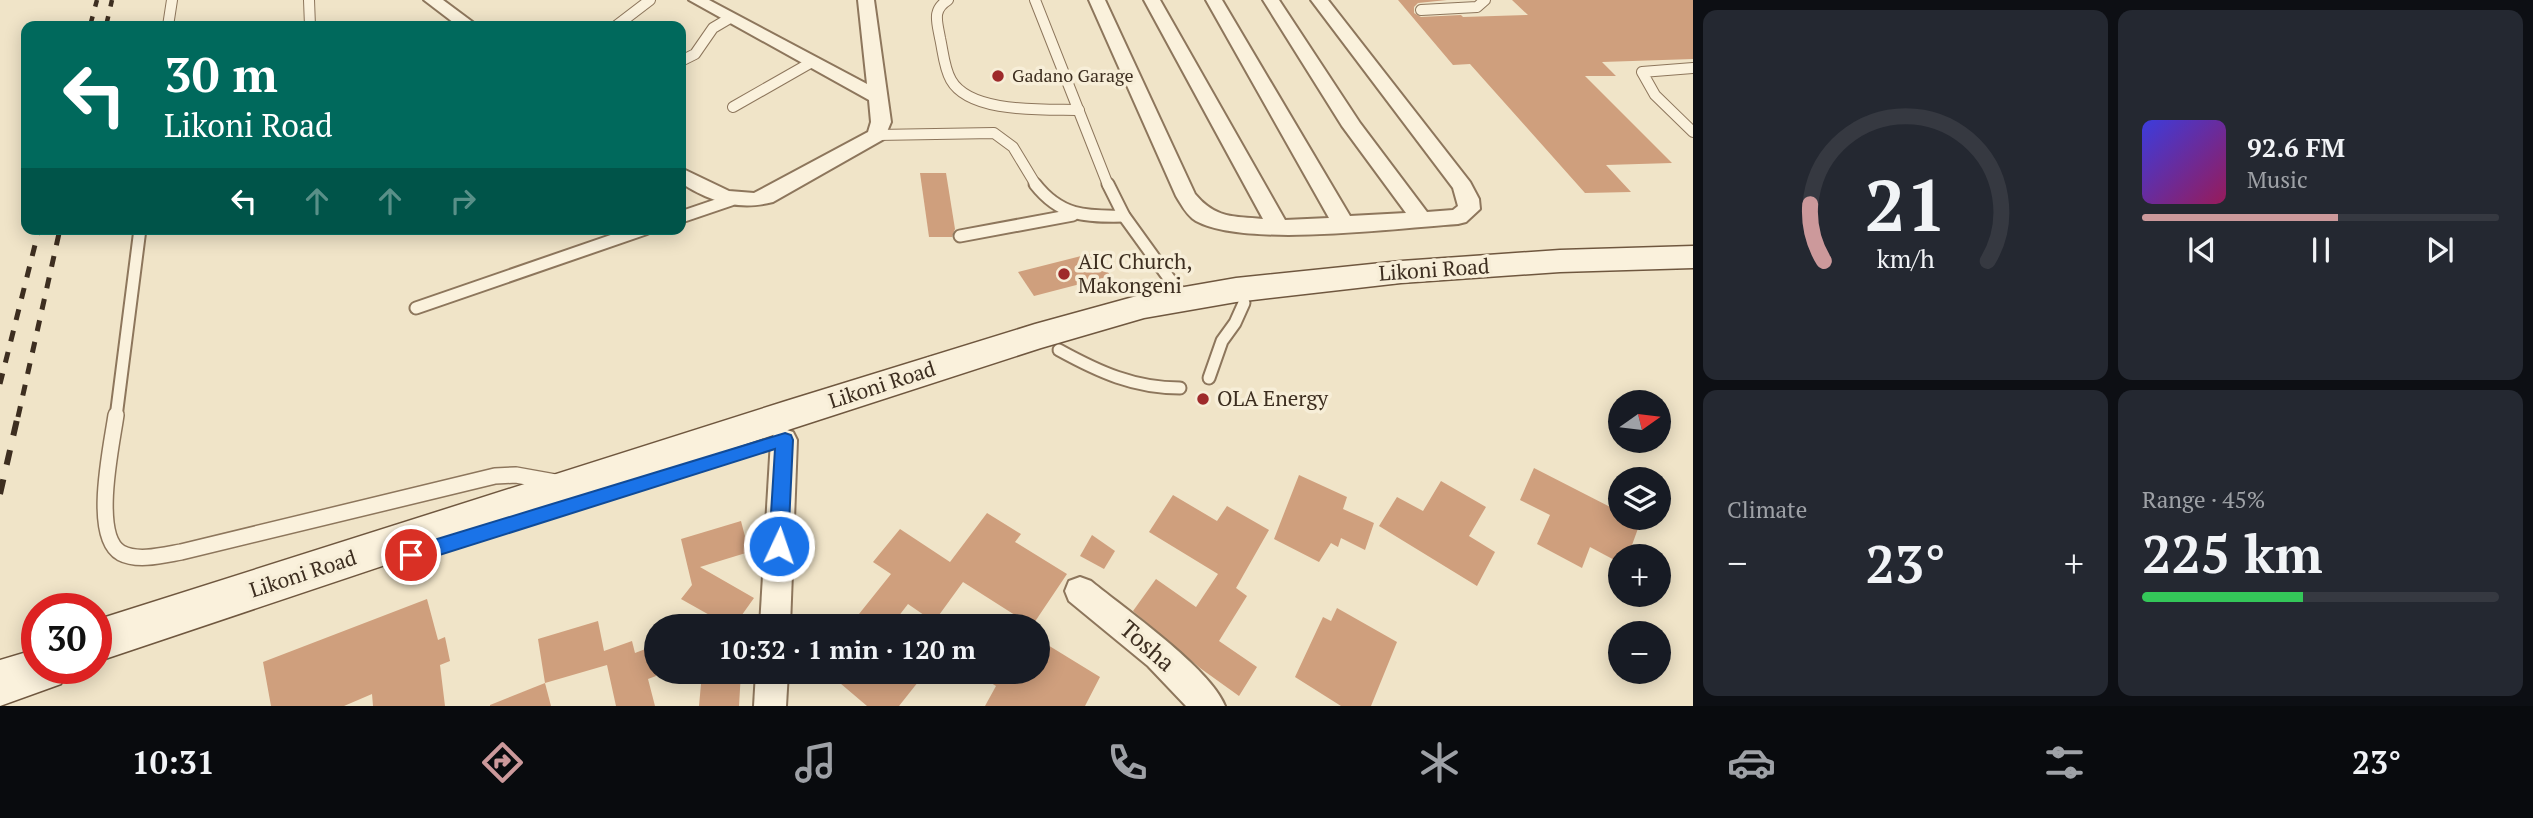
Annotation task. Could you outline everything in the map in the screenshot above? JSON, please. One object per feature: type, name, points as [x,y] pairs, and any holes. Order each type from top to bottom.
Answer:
[{"type":"street","points":[[432,0],[462,21]]},
{"type":"street","points":[[697,0],[877,97]]},
{"type":"street","points":[[686,177],[715,195],[731,200],[754,201],[766,197],[877,135],[881,122],[866,0]]},
{"type":"street","points":[[1097,0],[1195,210],[1205,218],[1226,224],[1279,228],[1458,217],[1469,209],[1462,187],[1319,0]]},
{"type":"street","points":[[1152,0],[1279,228]]},
{"type":"street","points":[[1214,0],[1343,223]]},
{"type":"street","points":[[1271,0],[1352,126],[1422,220]]},
{"type":"street","name":"Likoni Road","points":[[112,636],[568,485],[630,472],[1035,337],[1144,306],[1307,281],[1401,272],[1560,261],[1693,257]]},
{"type":"street","name":"Likoni Road","points":[[112,647],[785,440],[1157,318],[1395,281],[1693,265]]},
{"type":"street","points":[[776,614],[785,440]]},
{"type":"street","name":"Tosha","points":[[1080,591],[1159,655],[1209,706]]},
{"type":"street","points":[[0,672],[21,665]]},
{"type":"street","points":[[0,683],[21,676]]},
{"type":"street","points":[[770,706],[771,684]]},
{"type":"lane","points":[[170,21],[172,0]]},
{"type":"lane","points":[[309,0],[310,21]]},
{"type":"lane","points":[[623,21],[650,0]]},
{"type":"lane","points":[[948,0],[939,6],[936,16],[951,80],[959,90],[971,99],[990,104],[1079,110]]},
{"type":"lane","points":[[1035,0],[1111,192],[1124,216],[1184,299]]},
{"type":"lane","points":[[1421,10],[1477,7],[1485,0]]},
{"type":"lane","points":[[686,58],[705,44],[706,36],[713,28],[730,18]]},
{"type":"lane","points":[[733,107],[811,62]]},
{"type":"lane","points":[[1693,68],[1650,69],[1642,72],[1642,78],[1651,90],[1693,132]]},
{"type":"lane","points":[[877,135],[994,133],[1015,146],[1032,181],[1043,195],[1055,206],[1073,215]]},
{"type":"lane","points":[[686,215],[731,200]]},
{"type":"lane","points":[[960,236],[1073,215],[1124,216]]},
{"type":"lane","points":[[139,235],[105,500],[105,530],[113,548],[124,555],[145,557],[181,552],[495,476],[536,477],[568,485]]},
{"type":"lane","points":[[416,308],[628,235]]},
{"type":"lane","points":[[1209,378],[1222,341],[1235,323],[1244,303]]},
{"type":"lane","points":[[1059,350],[1107,377],[1152,389],[1180,388]]},
{"type":"building","points":[[1398,0],[1447,0],[1418,3],[1414,7],[1414,13],[1421,17],[1463,17],[1528,15],[1512,0],[1693,0],[1693,59],[1602,62],[1616,76],[1585,76],[1672,163],[1606,165],[1631,192],[1585,193],[1470,64],[1453,65]]},
{"type":"building","points":[[920,173],[946,173],[955,229],[952,237],[929,237]]},
{"type":"building","name":"AIC Church, Makongeni","points":[[1093,253],[1111,276],[1034,296],[1018,272]]},
{"type":"building","points":[[1534,468],[1608,506],[1608,530],[1637,530],[1632,544],[1608,544],[1608,557],[1590,547],[1582,568],[1537,544],[1550,515],[1520,500]]},
{"type":"building","points":[[1299,475],[1347,497],[1343,509],[1374,523],[1365,550],[1341,538],[1338,547],[1331,543],[1319,562],[1274,539]]},
{"type":"building","points":[[1441,481],[1486,507],[1469,536],[1495,552],[1477,586],[1379,526],[1397,497],[1423,511]]},
{"type":"building","points":[[1173,495],[1217,521],[1227,506],[1269,530],[1236,588],[1247,596],[1219,641],[1257,667],[1239,696],[1200,668],[1133,611],[1156,579],[1196,607],[1218,574],[1149,532]]},
{"type":"building","points":[[987,513],[1021,534],[1015,542],[1067,574],[1040,614],[1013,614],[963,582],[940,614],[922,614],[908,604],[900,614],[859,614],[891,574],[873,562],[900,529],[950,562]]},
{"type":"building","points":[[741,521],[749,552],[700,567],[754,598],[743,614],[708,614],[681,599],[692,585],[681,539]]},
{"type":"building","points":[[1092,535],[1115,551],[1104,569],[1080,556]]},
{"type":"building","points":[[427,599],[438,640],[445,637],[450,661],[440,665],[445,706],[373,706],[372,694],[344,706],[271,706],[263,662]]},
{"type":"building","points":[[1337,608],[1397,642],[1371,706],[1341,706],[1295,677],[1323,617],[1331,621]]},
{"type":"building","points":[[598,621],[604,651],[632,641],[635,653],[644,650],[644,684],[649,684],[655,706],[616,706],[607,665],[545,683],[538,639]]},
{"type":"building","points":[[1050,646],[1100,677],[1085,706],[985,706],[996,686],[993,684],[1050,684]]},
{"type":"building","points":[[545,683],[551,706],[490,706],[490,705]]},
{"type":"building","points":[[701,684],[740,684],[739,706],[699,706]]},
{"type":"building","points":[[841,684],[916,684],[899,706],[867,706]]},
{"type":"railway","points":[[91,21],[97,0]]},
{"type":"railway","points":[[107,21],[112,0]]},
{"type":"railway","points":[[0,384],[37,235]]},
{"type":"railway","points":[[18,417],[59,235]]},
{"type":"railway","points":[[0,494],[18,415]]},
{"type":"place","name":"Gadano Garage","points":[[998,76]]},
{"type":"place","name":"AIC Church, Makongeni","points":[[1064,274]]},
{"type":"place","name":"OLA Energy","points":[[1203,399]]},
{"type":"route","points":[[411,555],[785,440],[779,546]]}]
